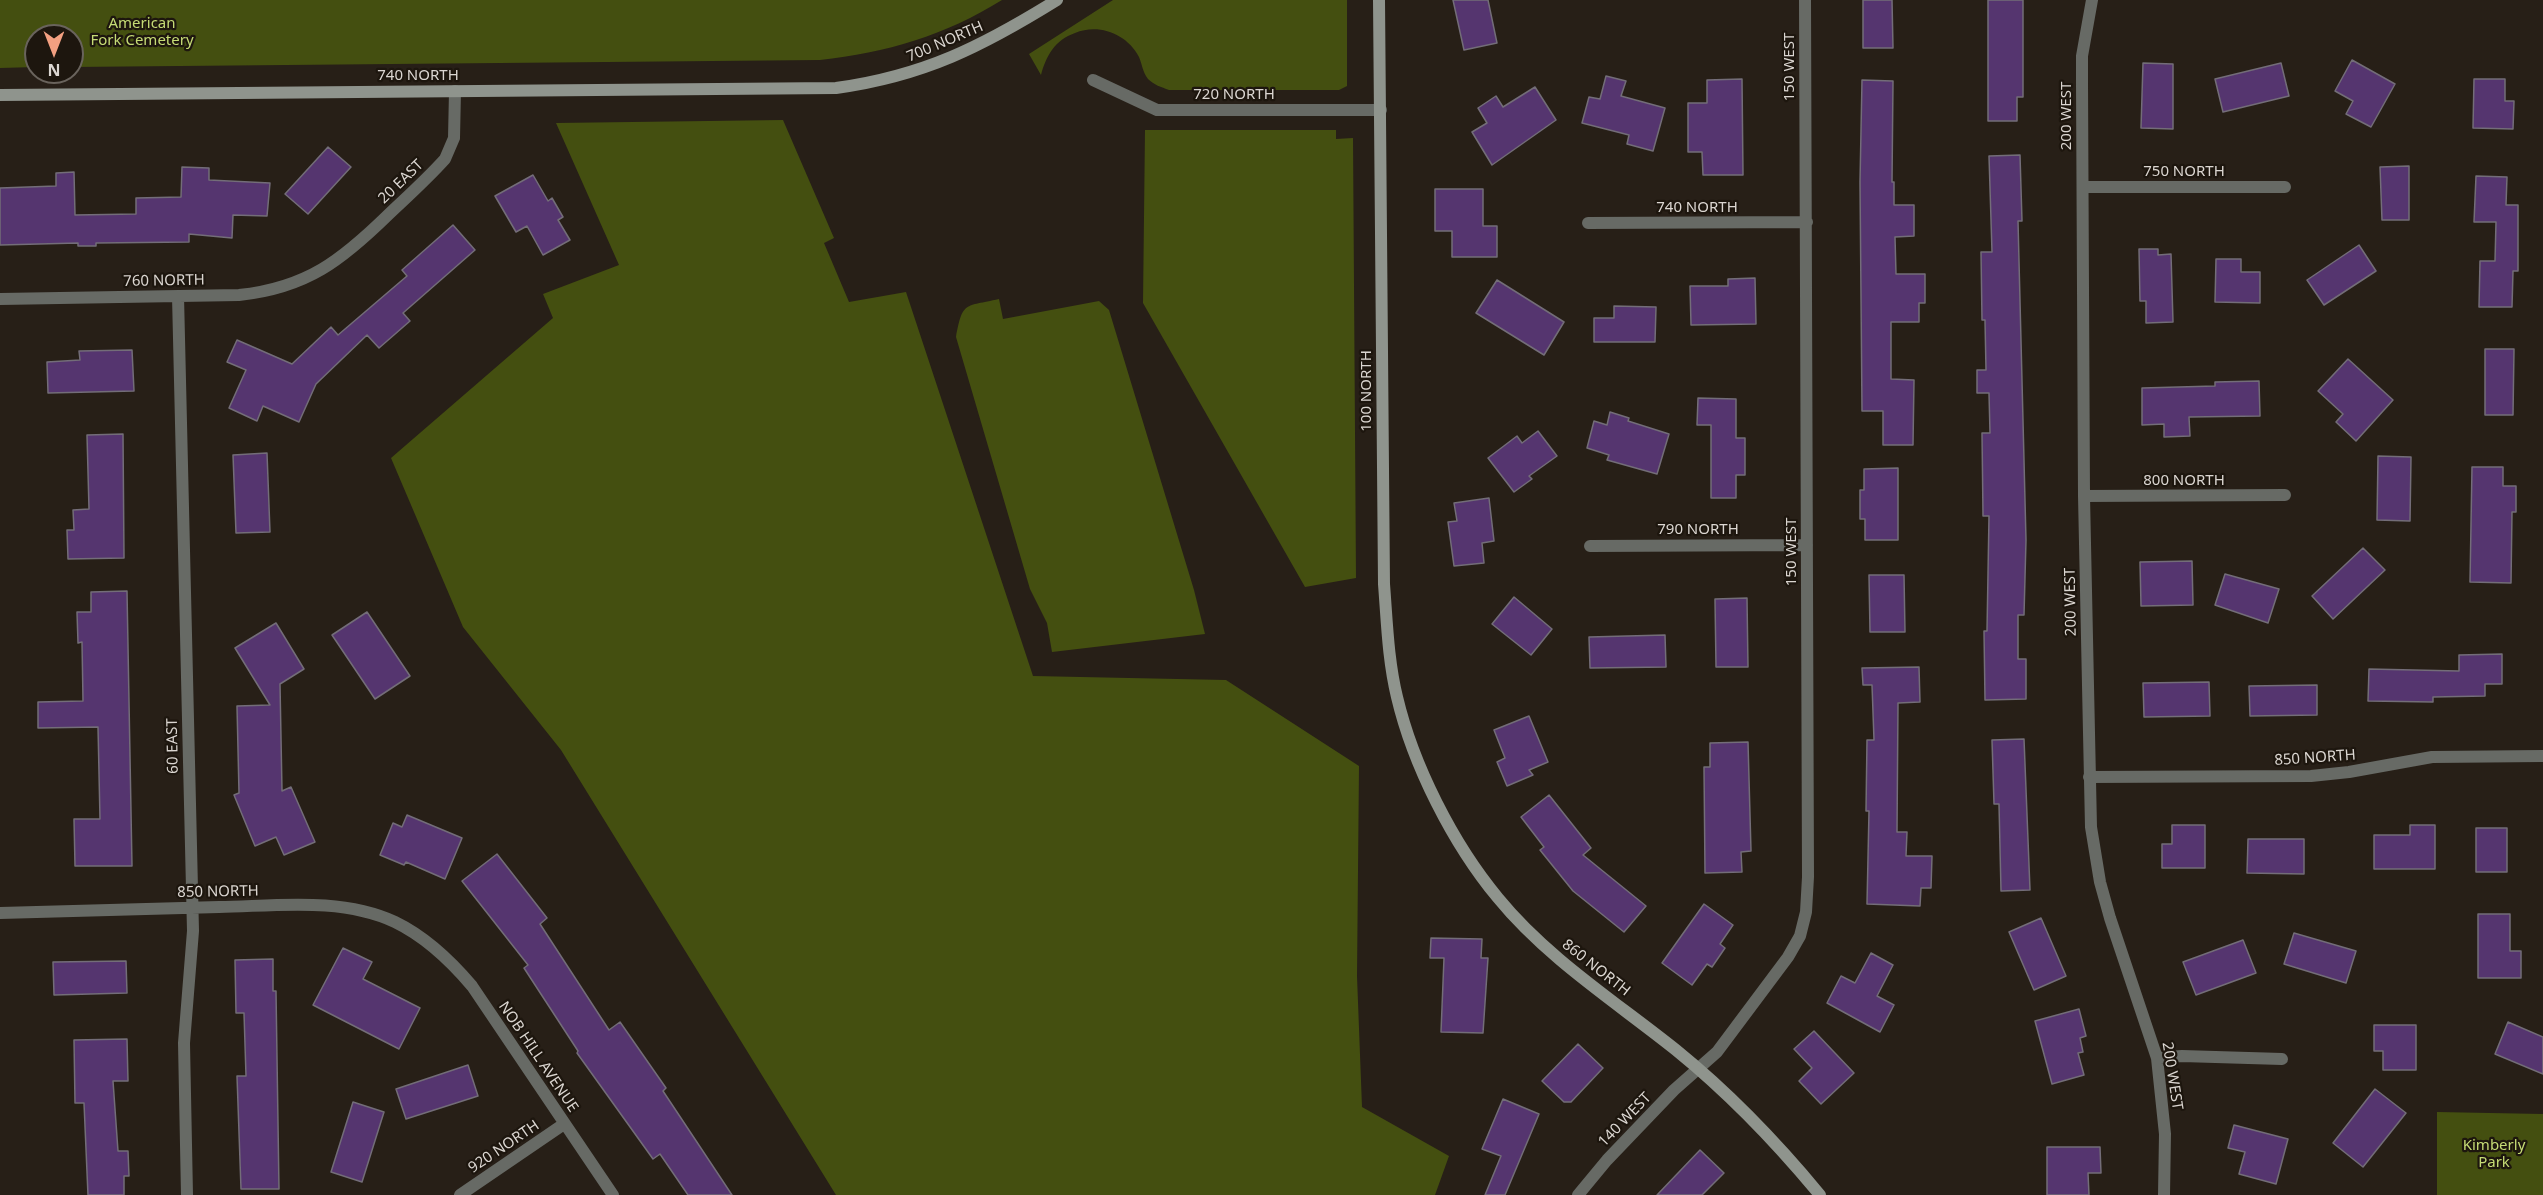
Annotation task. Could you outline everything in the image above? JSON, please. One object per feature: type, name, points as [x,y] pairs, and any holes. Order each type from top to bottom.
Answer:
[{"type":"street","name":"700 NORTH","points":[[836,88],[906,75],[949,59],[1015,27],[1057,0]]},
{"type":"street","name":"100 NORTH","points":[[1379,0],[1386,606],[1389,650],[1397,697],[1424,777]]},
{"type":"street","name":"150 WEST","points":[[1698,1068],[1717,1052],[1788,957],[1800,936],[1806,912],[1808,877],[1805,0]]},
{"type":"street","name":"200 WEST","points":[[2092,0],[2082,56],[2084,496],[2091,826],[2100,882],[2120,951],[2157,1058],[2165,1134],[2164,1195]]},
{"type":"street","name":"720 NORTH","points":[[1094,80],[1157,110],[1381,110]]},
{"type":"street","name":"740 NORTH","points":[[0,95],[836,88]]},
{"type":"street","name":"20 EAST","points":[[324,269],[356,246],[445,159],[454,138],[455,91]]},
{"type":"street","name":"750 NORTH","points":[[2083,187],[2285,187]]},
{"type":"street","name":"740 NORTH","points":[[1588,223],[1807,222]]},
{"type":"street","name":"760 NORTH","points":[[0,299],[266,292],[293,284],[324,269]]},
{"type":"street","name":"60 EAST","points":[[178,296],[193,941],[184,1043],[187,1195]]},
{"type":"street","name":"800 NORTH","points":[[2084,496],[2285,495]]},
{"type":"street","name":"790 NORTH","points":[[1590,546],[1807,545]]},
{"type":"street","name":"850 NORTH","points":[[2089,777],[2311,776],[2349,772],[2432,757],[2543,756]]},
{"type":"street","name":"860 NORTH","points":[[1424,777],[1466,854],[1498,898],[1544,946],[1698,1068],[1785,1153],[1820,1195]]},
{"type":"street","name":"850 NORTH","points":[[0,912],[300,905],[355,909],[394,922],[430,943]]},
{"type":"street","name":"NOB HILL AVENUE","points":[[430,943],[452,962],[472,986],[613,1195]]},
{"type":"street","points":[[2157,1058],[2204,1056],[2282,1059]]},
{"type":"street","name":"140 WEST","points":[[1578,1195],[1607,1160],[1698,1068]]},
{"type":"street","name":"920 NORTH","points":[[460,1195],[564,1124]]},
{"type":"green space","name":"American Fork Cemetery","points":[[0,0],[1002,0],[937,33],[868,53],[820,60],[84,67],[84,24],[24,24],[24,67],[0,68]]},
{"type":"green space","points":[[1113,0],[1347,0],[1347,86],[1339,90],[1169,90],[1148,79],[1139,57],[1127,42],[1112,33],[1093,29],[1075,33],[1057,44],[1049,55],[1041,75],[1029,54]]},
{"type":"green space","points":[[783,120],[834,238],[824,243],[849,302],[906,292],[1033,676],[1226,680],[1359,766],[1357,976],[1362,1107],[1449,1156],[1435,1195],[836,1195],[561,750],[463,627],[391,458],[553,318],[543,294],[619,265],[556,123]]},
{"type":"green space","points":[[1145,130],[1336,130],[1336,139],[1353,138],[1356,578],[1305,587],[1143,303]]},
{"type":"green space","points":[[999,299],[1003,319],[1099,301],[1109,310],[1194,590],[1205,634],[1052,652],[1047,623],[1030,589],[956,337],[963,311],[967,307]]},
{"type":"green space","name":"Kimberly Park","points":[[2437,1112],[2543,1114],[2543,1195],[2437,1195]]},
{"type":"building","points":[[1453,0],[1488,0],[1497,43],[1464,50]]},
{"type":"building","points":[[1863,0],[1892,0],[1893,48],[1863,48]]},
{"type":"building","points":[[1988,0],[2023,0],[2023,97],[2017,97],[2017,121],[1988,121]]},
{"type":"building","points":[[2352,60],[2395,84],[2371,127],[2346,114],[2353,101],[2335,91]]},
{"type":"building","points":[[2143,63],[2173,64],[2173,129],[2141,128]]},
{"type":"building","points":[[2281,63],[2289,96],[2223,112],[2215,79]]},
{"type":"building","points":[[1606,76],[1626,81],[1621,96],[1665,108],[1653,151],[1627,144],[1629,135],[1582,123],[1589,97],[1600,99]]},
{"type":"building","points":[[1742,79],[1743,175],[1703,175],[1702,152],[1688,152],[1688,103],[1707,103],[1707,80]]},
{"type":"building","points":[[2474,79],[2505,79],[2505,101],[2514,101],[2513,129],[2473,128]]},
{"type":"building","points":[[1862,80],[1893,81],[1892,182],[1894,182],[1894,205],[1914,205],[1914,236],[1895,237],[1896,274],[1925,274],[1925,303],[1919,303],[1919,322],[1891,322],[1891,379],[1914,380],[1913,445],[1883,445],[1883,411],[1862,411],[1860,182]]},
{"type":"building","points":[[1535,87],[1556,120],[1492,165],[1472,132],[1487,123],[1478,108],[1496,96],[1503,107]]},
{"type":"building","points":[[328,147],[351,167],[308,214],[285,194]]},
{"type":"building","points":[[2020,155],[2022,221],[2018,221],[2026,540],[2024,615],[2018,615],[2018,659],[2026,659],[2026,699],[1985,700],[1984,631],[1987,631],[1989,516],[1983,516],[1982,433],[1990,433],[1989,393],[1977,393],[1977,370],[1986,370],[1985,320],[1982,320],[1981,252],[1992,252],[1989,156]]},
{"type":"building","points":[[2409,166],[2409,220],[2382,220],[2380,167]]},
{"type":"building","points":[[182,167],[209,168],[209,180],[270,183],[267,216],[233,215],[232,238],[189,234],[189,242],[96,243],[96,246],[78,246],[78,243],[0,245],[0,188],[56,186],[56,173],[74,172],[75,215],[136,214],[136,198],[181,197]]},
{"type":"building","points":[[533,175],[548,201],[552,198],[563,217],[558,220],[570,240],[543,255],[527,226],[516,232],[495,196]]},
{"type":"building","points":[[2476,176],[2507,177],[2506,205],[2518,205],[2518,271],[2513,271],[2512,307],[2479,307],[2480,261],[2495,261],[2496,222],[2474,222]]},
{"type":"building","points":[[1435,189],[1483,189],[1483,226],[1497,226],[1497,257],[1452,257],[1452,231],[1435,231]]},
{"type":"building","points":[[453,225],[475,250],[403,313],[410,321],[379,348],[367,335],[316,384],[299,422],[263,406],[257,421],[229,408],[246,370],[227,362],[237,340],[292,364],[331,327],[338,335],[407,276],[402,270]]},
{"type":"building","points":[[2359,245],[2376,271],[2324,305],[2307,280]]},
{"type":"building","points":[[2139,249],[2158,249],[2158,255],[2171,254],[2173,322],[2146,323],[2146,301],[2140,301]]},
{"type":"building","points":[[2216,259],[2241,259],[2241,272],[2260,272],[2260,303],[2215,302]]},
{"type":"building","points":[[1755,278],[1756,324],[1691,325],[1690,286],[1728,286],[1728,279]]},
{"type":"building","points":[[1497,280],[1564,322],[1544,355],[1476,313]]},
{"type":"building","points":[[1614,306],[1656,307],[1655,342],[1594,342],[1594,318],[1614,318]]},
{"type":"building","points":[[2485,349],[2514,349],[2513,415],[2485,415]]},
{"type":"building","points":[[132,350],[134,391],[48,393],[47,362],[80,360],[79,351]]},
{"type":"building","points":[[2348,359],[2393,400],[2356,441],[2336,422],[2343,414],[2318,391]]},
{"type":"building","points":[[2259,381],[2260,416],[2189,417],[2190,436],[2164,437],[2164,424],[2142,425],[2142,388],[2215,386],[2215,382]]},
{"type":"building","points":[[1698,398],[1736,399],[1736,438],[1745,438],[1745,475],[1736,475],[1736,498],[1711,498],[1711,425],[1697,425]]},
{"type":"building","points":[[1610,412],[1629,418],[1628,421],[1669,434],[1657,474],[1607,460],[1609,455],[1587,448],[1594,421],[1607,425]]},
{"type":"building","points":[[1538,431],[1557,456],[1529,476],[1532,479],[1514,492],[1488,458],[1517,436],[1522,443]]},
{"type":"building","points":[[123,434],[124,558],[68,559],[67,530],[74,530],[73,510],[89,509],[87,435]]},
{"type":"building","points":[[267,453],[270,532],[236,533],[233,455]]},
{"type":"building","points":[[2378,456],[2411,457],[2410,521],[2377,520]]},
{"type":"building","points":[[2472,467],[2503,467],[2503,486],[2516,486],[2516,512],[2512,512],[2511,583],[2470,582]]},
{"type":"building","points":[[1898,468],[1898,540],[1865,540],[1865,519],[1860,519],[1860,490],[1864,490],[1864,469]]},
{"type":"building","points":[[1489,498],[1494,541],[1482,543],[1484,563],[1454,566],[1448,522],[1457,521],[1454,503]]},
{"type":"building","points":[[2363,548],[2385,570],[2333,619],[2312,596]]},
{"type":"building","points":[[2192,561],[2193,605],[2141,606],[2140,562]]},
{"type":"building","points":[[2225,574],[2279,589],[2268,623],[2215,605]]},
{"type":"building","points":[[1869,575],[1904,575],[1905,632],[1870,632]]},
{"type":"building","points":[[127,591],[132,866],[75,866],[74,819],[100,819],[98,727],[38,728],[38,702],[83,701],[82,642],[78,643],[77,612],[91,612],[91,592]]},
{"type":"building","points":[[1514,597],[1552,629],[1531,655],[1492,624]]},
{"type":"building","points":[[1747,598],[1748,667],[1716,667],[1715,599]]},
{"type":"building","points":[[367,612],[410,676],[375,699],[332,635]]},
{"type":"building","points":[[276,623],[304,669],[280,684],[282,791],[291,787],[315,842],[284,855],[276,837],[255,846],[234,795],[239,793],[237,706],[270,705],[235,648]]},
{"type":"building","points":[[1665,635],[1666,667],[1590,668],[1589,637]]},
{"type":"building","points":[[2502,654],[2502,684],[2485,684],[2485,696],[2433,697],[2433,702],[2368,701],[2369,669],[2459,671],[2459,655]]},
{"type":"building","points":[[1919,667],[1920,702],[1898,703],[1897,832],[1907,832],[1906,856],[1932,856],[1931,888],[1921,888],[1920,906],[1867,904],[1869,811],[1866,811],[1867,740],[1874,740],[1872,685],[1863,685],[1862,668]]},
{"type":"building","points":[[2209,682],[2210,716],[2144,717],[2143,683]]},
{"type":"building","points":[[2317,685],[2317,715],[2250,716],[2249,686]]},
{"type":"building","points":[[1529,716],[1548,762],[1529,770],[1533,775],[1507,786],[1497,762],[1505,758],[1494,730]]},
{"type":"building","points":[[2024,739],[2030,890],[2001,891],[1999,804],[1994,804],[1992,740]]},
{"type":"building","points":[[1748,742],[1751,851],[1741,852],[1742,872],[1705,873],[1704,767],[1710,767],[1710,743]]},
{"type":"building","points":[[1549,795],[1591,848],[1583,855],[1646,906],[1624,932],[1573,891],[1540,850],[1544,847],[1521,817]]},
{"type":"building","points":[[407,815],[462,838],[445,879],[406,862],[404,865],[380,855],[393,823],[402,827]]},
{"type":"building","points":[[2172,825],[2205,825],[2205,868],[2162,868],[2162,844],[2172,844]]},
{"type":"building","points":[[2410,825],[2435,825],[2435,869],[2374,869],[2374,835],[2410,835]]},
{"type":"building","points":[[2476,828],[2507,828],[2507,872],[2476,872]]},
{"type":"building","points":[[2248,839],[2304,839],[2304,874],[2247,873]]},
{"type":"building","points":[[497,854],[547,918],[540,924],[609,1030],[620,1022],[666,1088],[663,1091],[732,1195],[688,1195],[660,1154],[653,1159],[577,1053],[578,1051],[524,968],[528,965],[462,881]]},
{"type":"building","points":[[1704,904],[1733,925],[1720,944],[1725,948],[1712,967],[1707,964],[1692,985],[1662,963]]},
{"type":"building","points":[[2478,914],[2510,914],[2510,951],[2521,951],[2521,978],[2478,978]]},
{"type":"building","points":[[2041,918],[2066,976],[2034,990],[2009,932]]},
{"type":"building","points":[[2294,933],[2356,951],[2346,983],[2284,964]]},
{"type":"building","points":[[1431,938],[1482,939],[1481,958],[1488,958],[1483,1033],[1441,1032],[1444,958],[1430,958]]},
{"type":"building","points":[[2243,940],[2256,973],[2196,995],[2183,962]]},
{"type":"building","points":[[343,948],[372,962],[363,979],[420,1008],[399,1049],[313,1005]]},
{"type":"building","points":[[1871,953],[1893,965],[1877,996],[1894,1005],[1880,1032],[1827,1003],[1841,976],[1855,983]]},
{"type":"building","points":[[273,959],[273,991],[276,991],[279,1189],[241,1189],[237,1076],[246,1076],[244,1013],[236,1013],[235,960]]},
{"type":"building","points":[[126,961],[127,993],[54,995],[53,962]]},
{"type":"building","points":[[2079,1009],[2086,1036],[2080,1038],[2083,1052],[2078,1053],[2084,1075],[2052,1084],[2035,1021]]},
{"type":"building","points":[[2508,1022],[2543,1037],[2543,1074],[2495,1054]]},
{"type":"building","points":[[2374,1025],[2416,1025],[2416,1070],[2383,1070],[2383,1051],[2374,1051]]},
{"type":"building","points":[[1814,1031],[1854,1073],[1821,1104],[1799,1081],[1812,1068],[1794,1049]]},
{"type":"building","points":[[127,1039],[128,1081],[113,1081],[118,1151],[128,1151],[129,1176],[124,1176],[124,1195],[88,1195],[84,1103],[75,1103],[74,1040]]},
{"type":"building","points":[[1578,1044],[1603,1068],[1571,1102],[1564,1102],[1542,1081]]},
{"type":"building","points":[[468,1065],[478,1096],[406,1119],[396,1089]]},
{"type":"building","points":[[2375,1089],[2406,1113],[2363,1167],[2333,1143]]},
{"type":"building","points":[[1503,1099],[1539,1114],[1505,1195],[1485,1195],[1501,1156],[1482,1149]]},
{"type":"building","points":[[353,1102],[384,1112],[362,1182],[331,1172]]},
{"type":"building","points":[[2234,1125],[2288,1139],[2276,1184],[2239,1174],[2245,1152],[2228,1148]]},
{"type":"building","points":[[2047,1147],[2100,1147],[2101,1173],[2088,1173],[2089,1195],[2047,1195]]},
{"type":"building","points":[[1700,1150],[1724,1173],[1702,1195],[1657,1195]]}]
